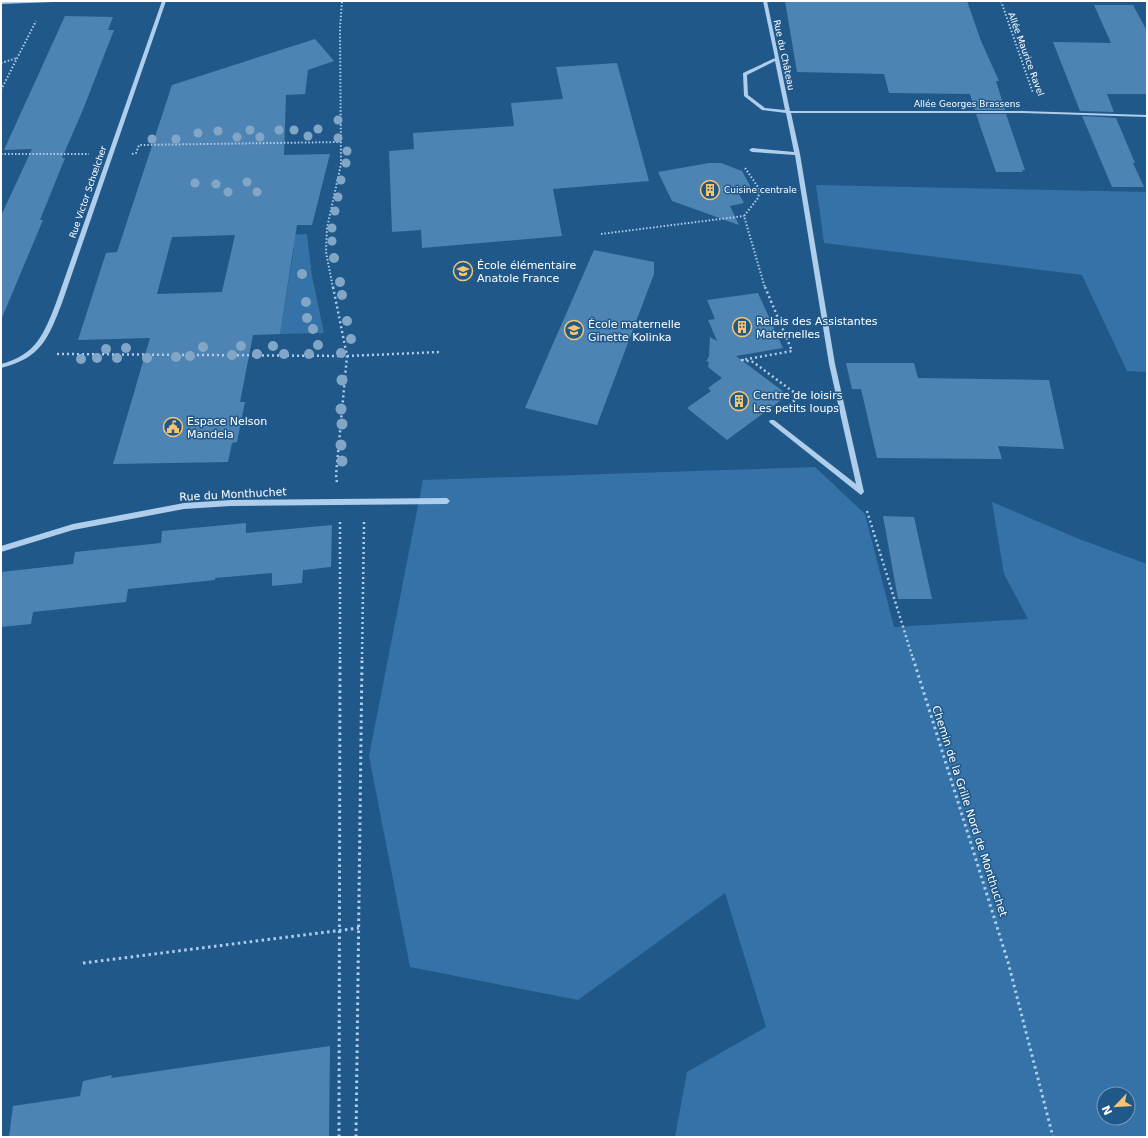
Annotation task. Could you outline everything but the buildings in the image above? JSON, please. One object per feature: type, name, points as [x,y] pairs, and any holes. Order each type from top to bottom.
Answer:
[{"type":"street","points":[[1,3],[53,1]]},
{"type":"street","name":"Rue Victor Schœlcher","points":[[1,366],[20,360],[30,354],[47,335],[164,1]]},
{"type":"street","name":"Rue du Château","points":[[765,1],[797,154],[832,364],[862,492]]},
{"type":"street","name":"Allée Georges Brassens","points":[[776,59],[745,74],[746,96],[764,109],[788,112],[1039,112],[1147,116]]},
{"type":"street","points":[[755,151],[797,154]]},
{"type":"street","points":[[772,422],[862,492]]},
{"type":"street","name":"Rue du Monthuchet","points":[[1,549],[73,527],[184,506],[231,503],[447,501]]},
{"type":"path","points":[[1,90],[46,1]]},
{"type":"path","points":[[336,475],[347,356],[326,252],[327,228],[341,164],[340,28],[342,1]]},
{"type":"path","name":"Allée Maurice Ravel","points":[[1001,1],[1039,112]]},
{"type":"path","points":[[1,63],[17,58]]},
{"type":"path","points":[[1,154],[136,154],[139,145],[341,142]]},
{"type":"path","points":[[601,234],[744,216],[758,198],[760,190],[743,164],[755,151]]},
{"type":"path","points":[[744,216],[766,292],[792,351],[742,360],[753,362],[799,396],[772,422]]},
{"type":"path","points":[[30,354],[347,356],[440,352]]},
{"type":"path","name":"Chemin de la Grille Nord de Monthuchet","points":[[862,492],[1008,962],[1053,1137]]},
{"type":"path","points":[[356,1137],[364,501]]},
{"type":"path","points":[[339,1137],[340,502]]},
{"type":"path","points":[[83,963],[359,928]]},
{"type":"shaded area","points":[[816,185],[1147,192],[1147,372],[1127,371],[1082,275],[824,243]]},
{"type":"shaded area","points":[[307,234],[312,276],[324,333],[280,334],[294,248],[265,249],[267,236]]},
{"type":"shaded area","points":[[815,467],[865,514],[894,627],[1028,619],[1004,574],[992,502],[1079,539],[1147,564],[1147,1137],[675,1137],[687,1072],[766,1027],[725,893],[578,1000],[410,967],[369,756],[423,480]]},
{"type":"place","name":"Cuisine centrale","points":[[710,190]]},
{"type":"place","name":"École élémentaire Anatole France","points":[[463,271]]},
{"type":"place","name":"Relais des Assistantes Maternelles","points":[[742,327]]},
{"type":"place","name":"École maternelle Ginette Kolinka","points":[[574,330]]},
{"type":"place","name":"Centre de loisirs Les petits loups","points":[[739,401]]},
{"type":"place","name":"Espace Nelson Mandela","points":[[173,427]]}]
